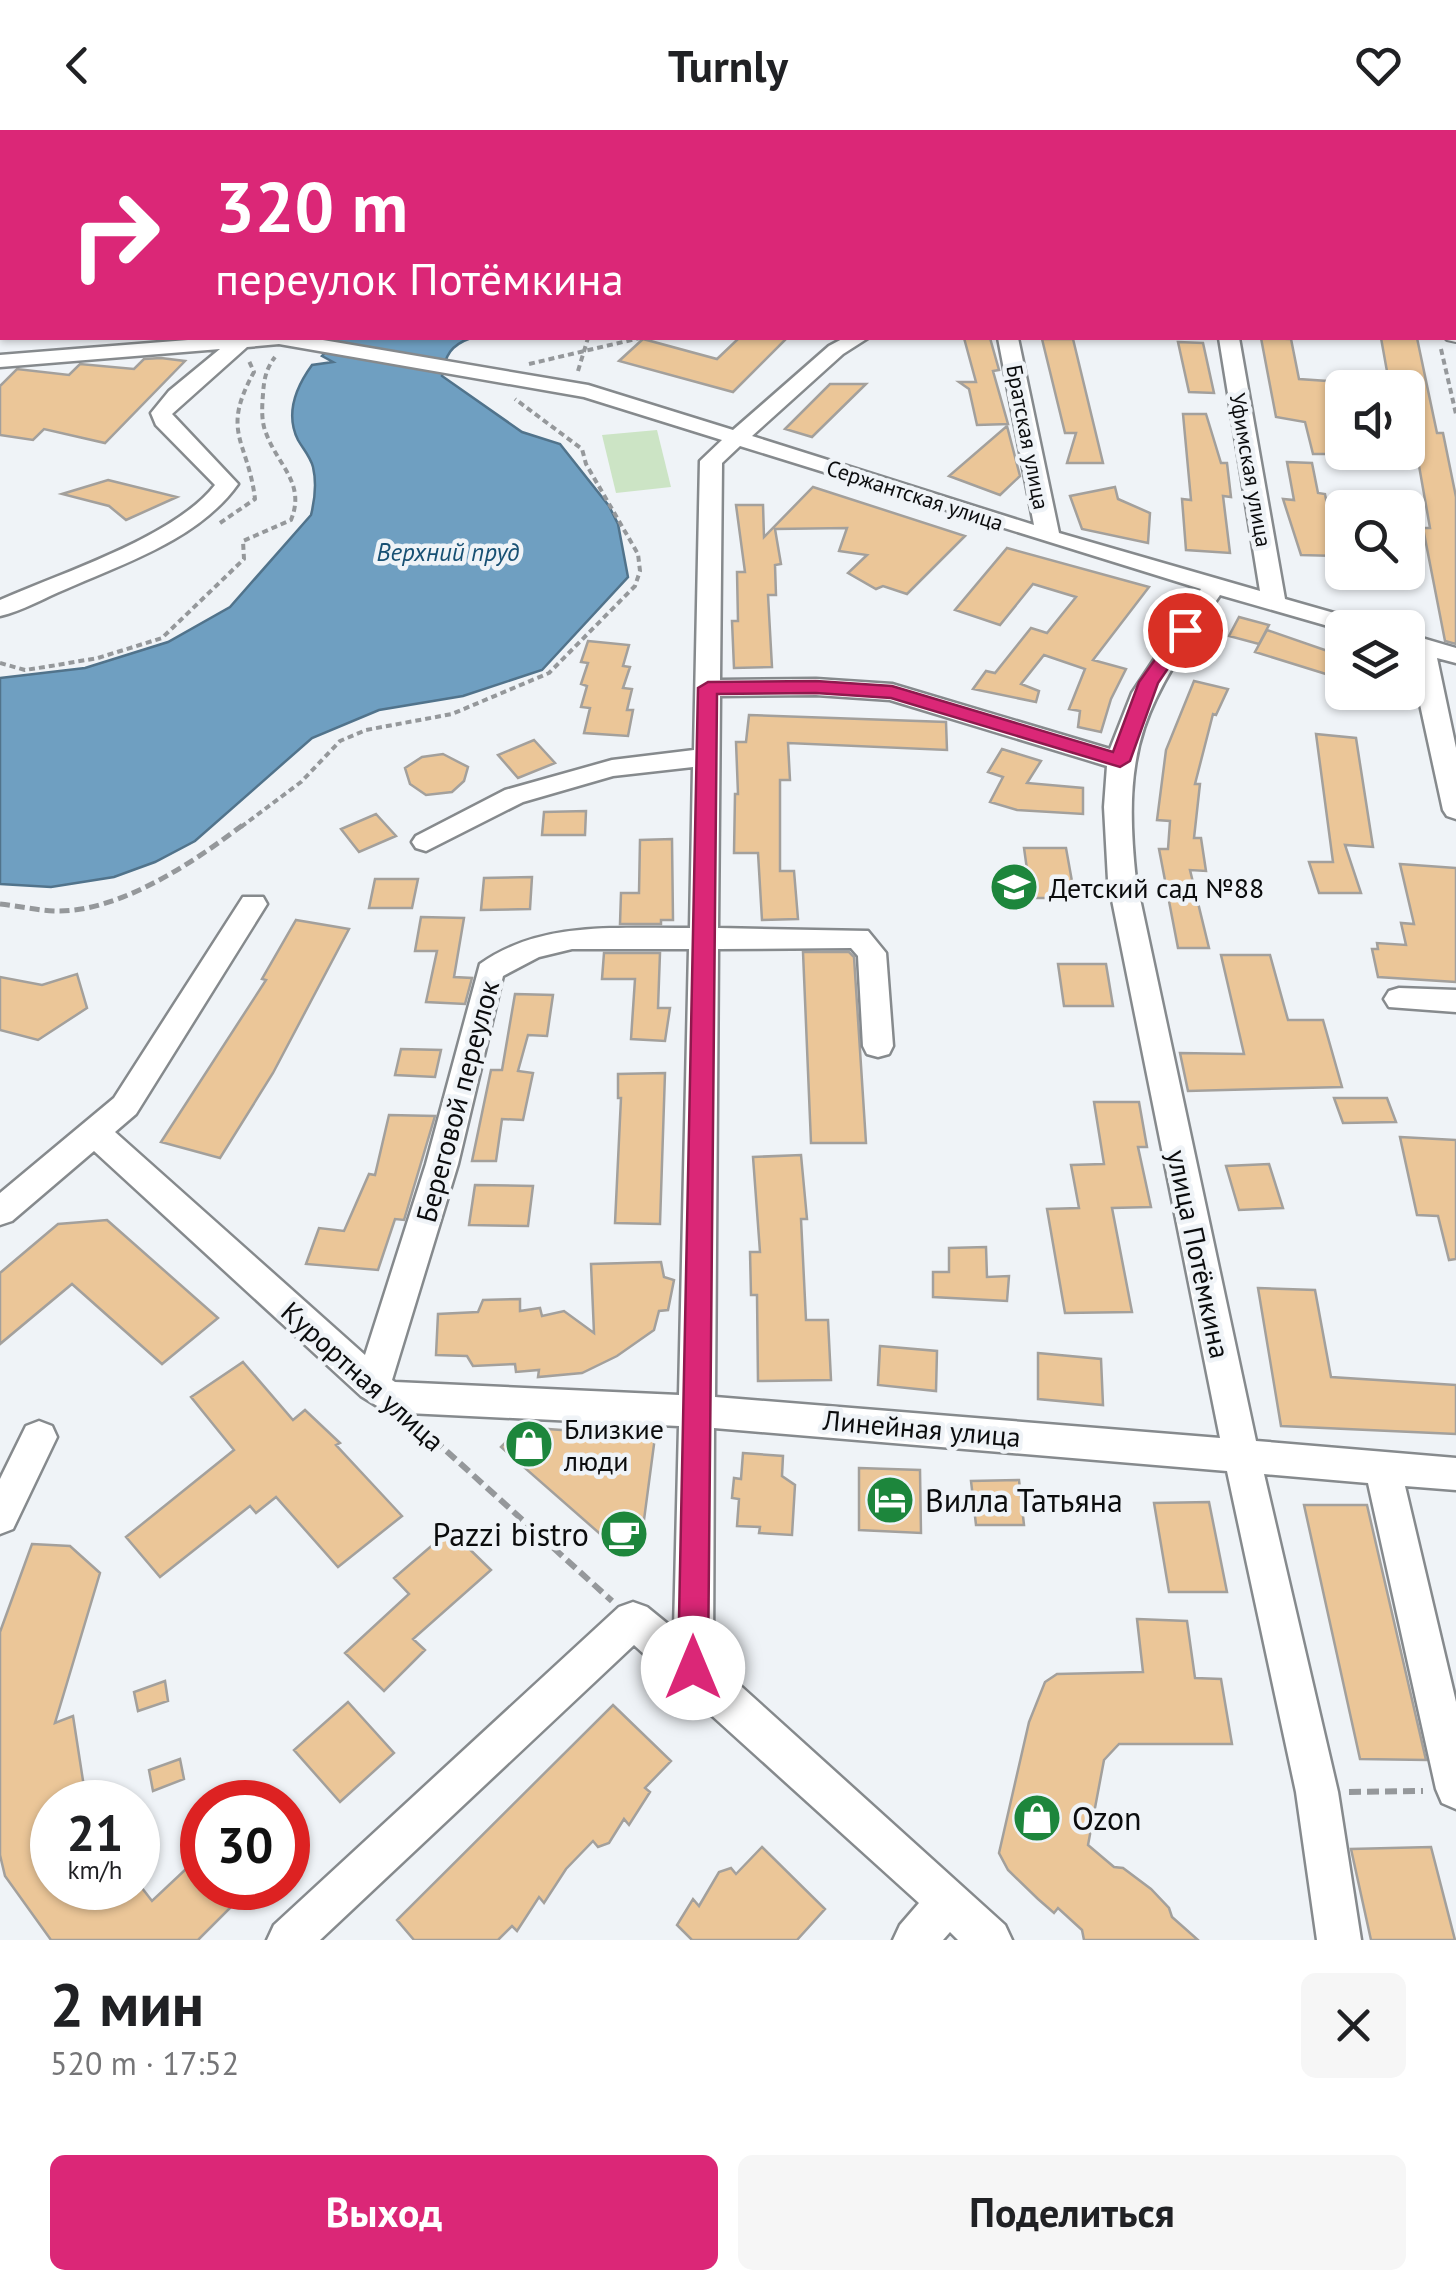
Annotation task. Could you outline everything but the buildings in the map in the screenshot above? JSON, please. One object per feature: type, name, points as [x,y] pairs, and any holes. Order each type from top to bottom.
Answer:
[{"type":"street","name":"Сержантская улица","points":[[0,361],[223,340]]},
{"type":"street","points":[[0,608],[178,527],[222,496],[227,484],[163,421],[162,413],[176,395],[242,340]]},
{"type":"street","name":"Сержантская улица","points":[[283,340],[588,391],[1048,537],[1325,617]]},
{"type":"street","points":[[693,1668],[711,461],[836,350],[854,340]]},
{"type":"street","name":"Братская улица","points":[[1008,340],[1048,537]]},
{"type":"street","name":"Уфимская улица","points":[[1229,340],[1274,602]]},
{"type":"street","name":"улица Потёмкина","points":[[1214,586],[1149,682],[1120,761],[1116,824],[1122,880],[1241,1454],[1316,1792],[1339,1940]]},
{"type":"street","points":[[1425,647],[1456,656]]},
{"type":"street","points":[[1425,684],[1456,810]]},
{"type":"street","points":[[708,688],[816,687],[892,692],[1120,761]]},
{"type":"street","points":[[426,842],[514,796],[612,768],[707,758]]},
{"type":"street","points":[[0,1212],[124,1106],[253,904]]},
{"type":"street","name":"Береговой переулок","points":[[380,1391],[490,971],[509,956],[534,945],[572,938],[858,938],[872,952],[878,1046]]},
{"type":"street","points":[[1398,999],[1456,1001]]},
{"type":"street","name":"Курортная улица","points":[[94,1132],[380,1391]]},
{"type":"street","name":"Линейная улица","points":[[380,1391],[695,1410],[1456,1474]]},
{"type":"street","points":[[0,1517],[39,1437]]},
{"type":"street","points":[[1383,1468],[1446,1790]]},
{"type":"street","points":[[290,1940],[633,1620],[693,1668],[990,1940]]},
{"type":"street","points":[[915,1940],[948,1902]]},
{"type":"path","points":[[582,350],[587,340]]},
{"type":"path","points":[[1439,340],[1456,414]]},
{"type":"path","points":[[0,663],[25,670],[51,666],[98,658],[162,638],[244,559],[243,541],[291,520],[299,499],[296,486],[266,436],[261,408],[269,363],[302,341]]},
{"type":"path","points":[[0,904],[55,911],[132,894],[222,842],[302,782],[316,762],[340,741],[366,730],[452,714],[549,673],[640,580],[632,540],[586,468],[582,449]]},
{"type":"path","name":"Курортная улица","points":[[380,1391],[633,1620]]},
{"type":"path","points":[[1316,1792],[1446,1790]]},
{"type":"green space","points":[[657,430],[671,487],[616,493],[602,435]]},
{"type":"water","name":"Верхний пруд","points":[[337,340],[467,340],[450,352],[442,376],[522,432],[560,444],[609,506],[618,524],[628,577],[542,670],[463,696],[379,710],[312,738],[195,841],[155,862],[114,877],[51,887],[0,884],[0,678],[85,668],[168,642],[230,607],[311,515],[314,473],[294,430],[292,411],[312,365],[333,362],[322,356]]},
{"type":"place","name":"Детский сад №88","points":[[1014,887]]},
{"type":"place","name":"Близкие люди","points":[[529,1444]]},
{"type":"place","name":"Вилла Татьяна","points":[[890,1500]]},
{"type":"place","name":"Pazzi bistro","points":[[624,1534]]},
{"type":"place","name":"Ozon","points":[[1037,1818]]},
{"type":"route","points":[[693,1668],[708,688],[816,687],[892,692],[990,718],[1120,761],[1149,682],[1185,630]]}]
